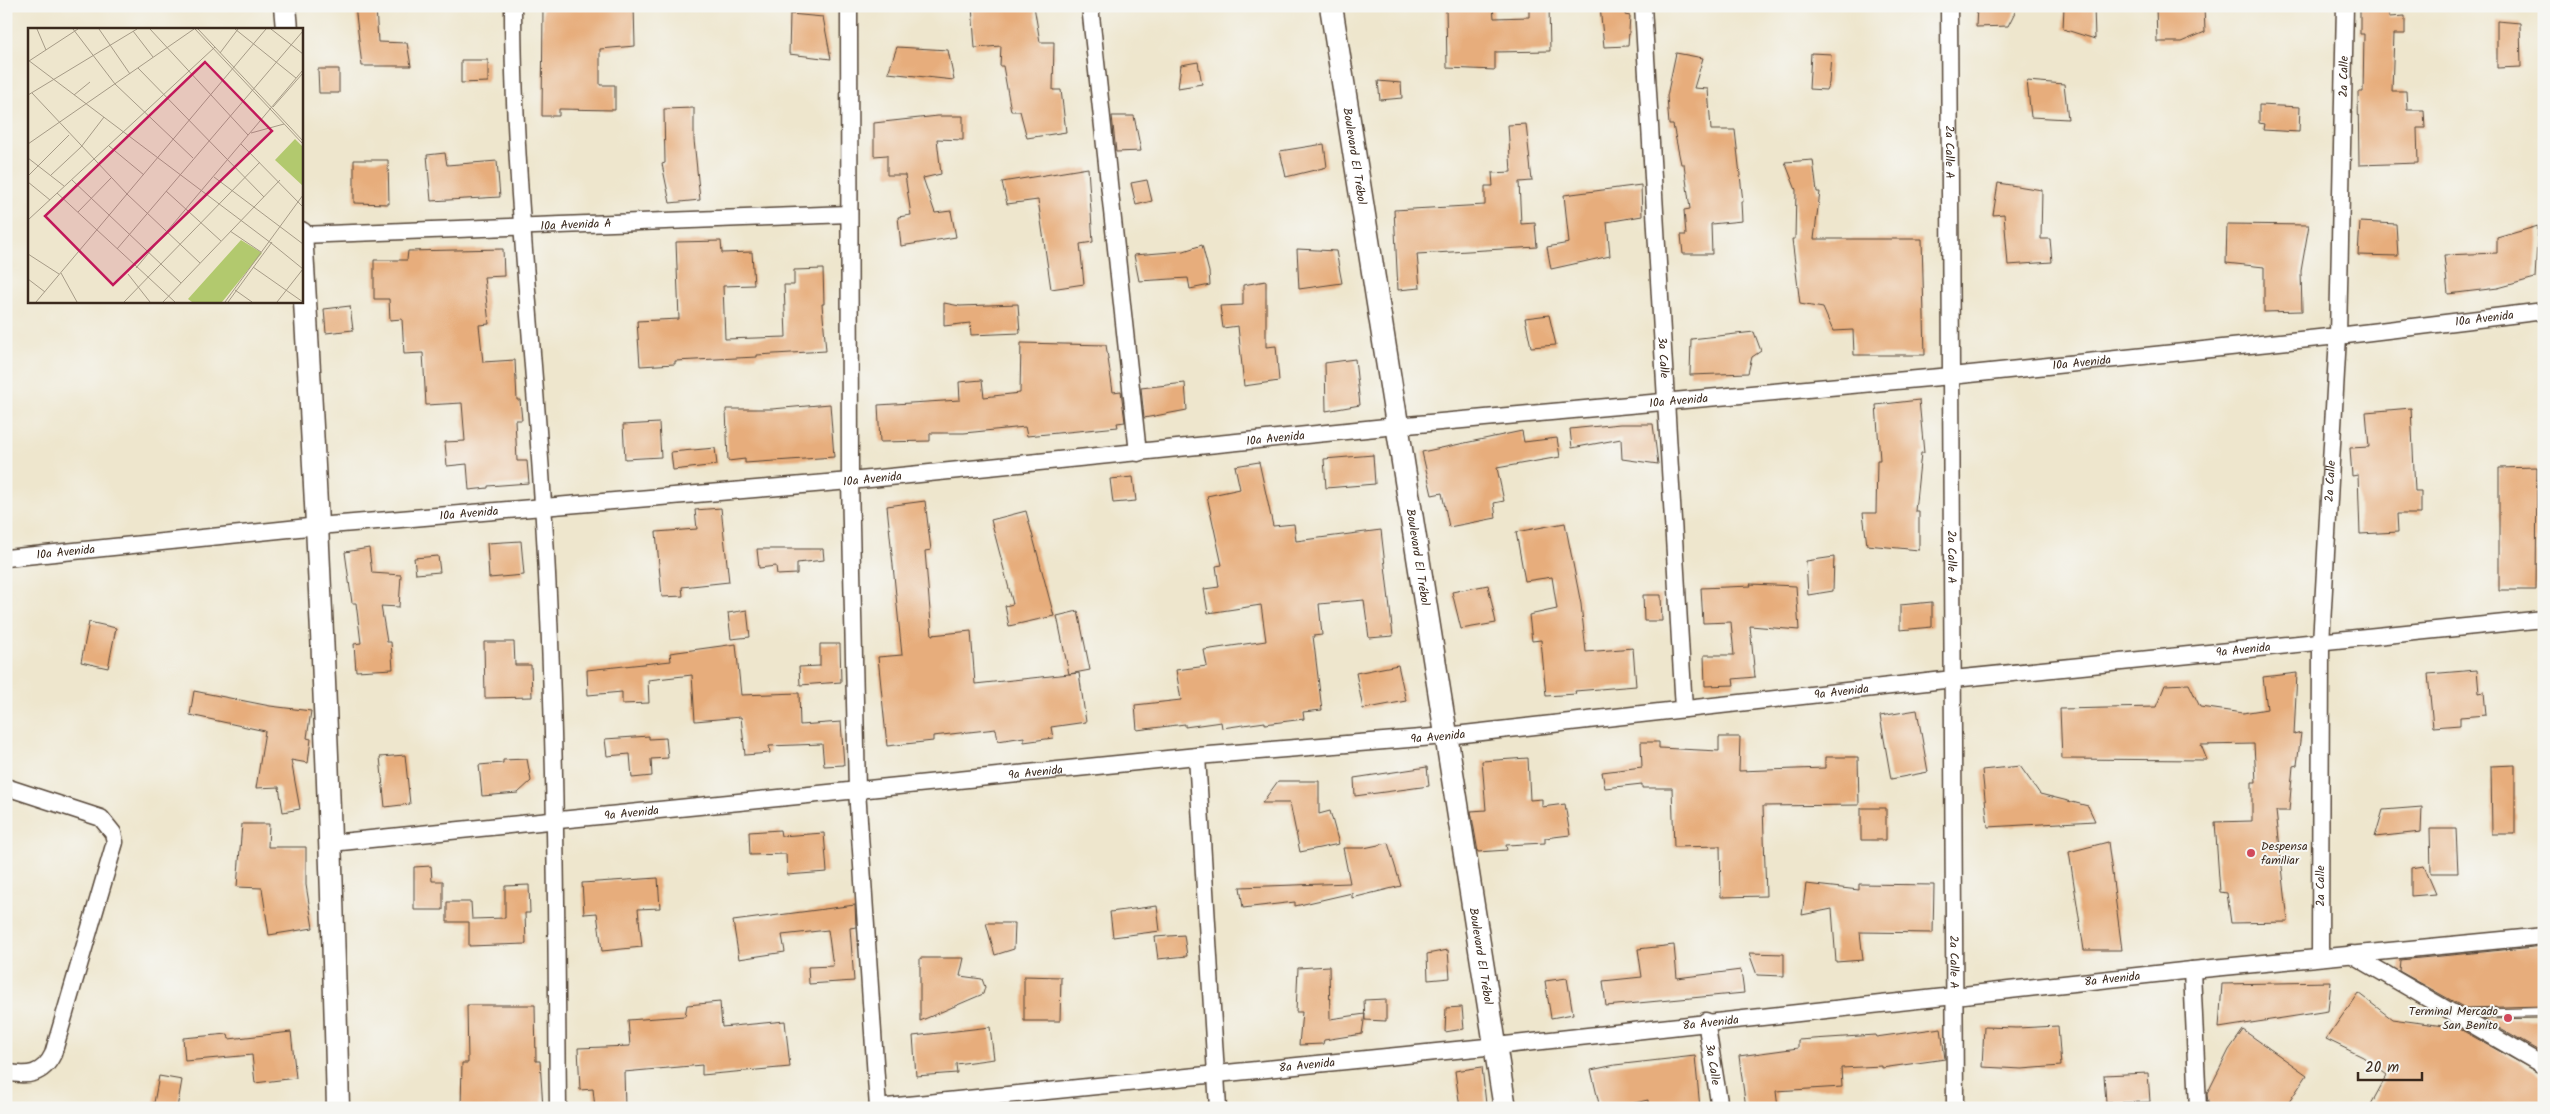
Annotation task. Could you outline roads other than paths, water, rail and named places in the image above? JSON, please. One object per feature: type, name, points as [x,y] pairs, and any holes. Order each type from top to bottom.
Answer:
[{"type":"main road","points":[[285,6],[287,28]]},
{"type":"main road","name":"Boulevard El Trébol","points":[[1331,6],[1505,1108]]},
{"type":"main road","points":[[302,251],[318,526],[331,844],[338,1108]]},
{"type":"street","points":[[513,6],[513,94],[544,507],[555,821],[558,1108]]},
{"type":"street","points":[[849,6],[850,481],[857,790],[878,1108]]},
{"type":"street","points":[[1090,6],[1138,453]]},
{"type":"street","name":"3a Calle","points":[[1644,6],[1664,401],[1684,709]]},
{"type":"street","name":"2a Calle A","points":[[1949,6],[1955,1108]]},
{"type":"street","name":"2a Calle","points":[[2320,957],[2321,643],[2338,336],[2345,6]]},
{"type":"street","name":"10a Avenida A","points":[[302,234],[524,228],[849,214]]},
{"type":"street","name":"10a Avenida","points":[[6,558],[318,526],[850,481],[1396,426],[1951,376],[2338,336],[2544,312]]},
{"type":"street","name":"9a Avenida","points":[[331,844],[1197,756],[1446,736],[1953,679],[2544,620]]},
{"type":"street","points":[[1197,756],[1218,1108]]},
{"type":"street","points":[[6,787],[101,818],[113,833],[115,842],[54,1054],[42,1070],[34,1074],[24,1076],[6,1072]]},
{"type":"street","name":"8a Avenida","points":[[878,1108],[1496,1046],[1706,1021],[2192,970],[2544,936]]},
{"type":"street","points":[[2351,954],[2544,1066]]},
{"type":"street","points":[[2192,970],[2198,1108]]},
{"type":"street","name":"3a Calle","points":[[1706,1021],[1720,1108]]},
{"type":"lane","points":[[2455,1015],[2544,1012]]},
{"type":"place","name":"Despensa familiar","points":[[2251,853]]},
{"type":"place","name":"Terminal Mercado San Benito","points":[[2508,1018]]}]
